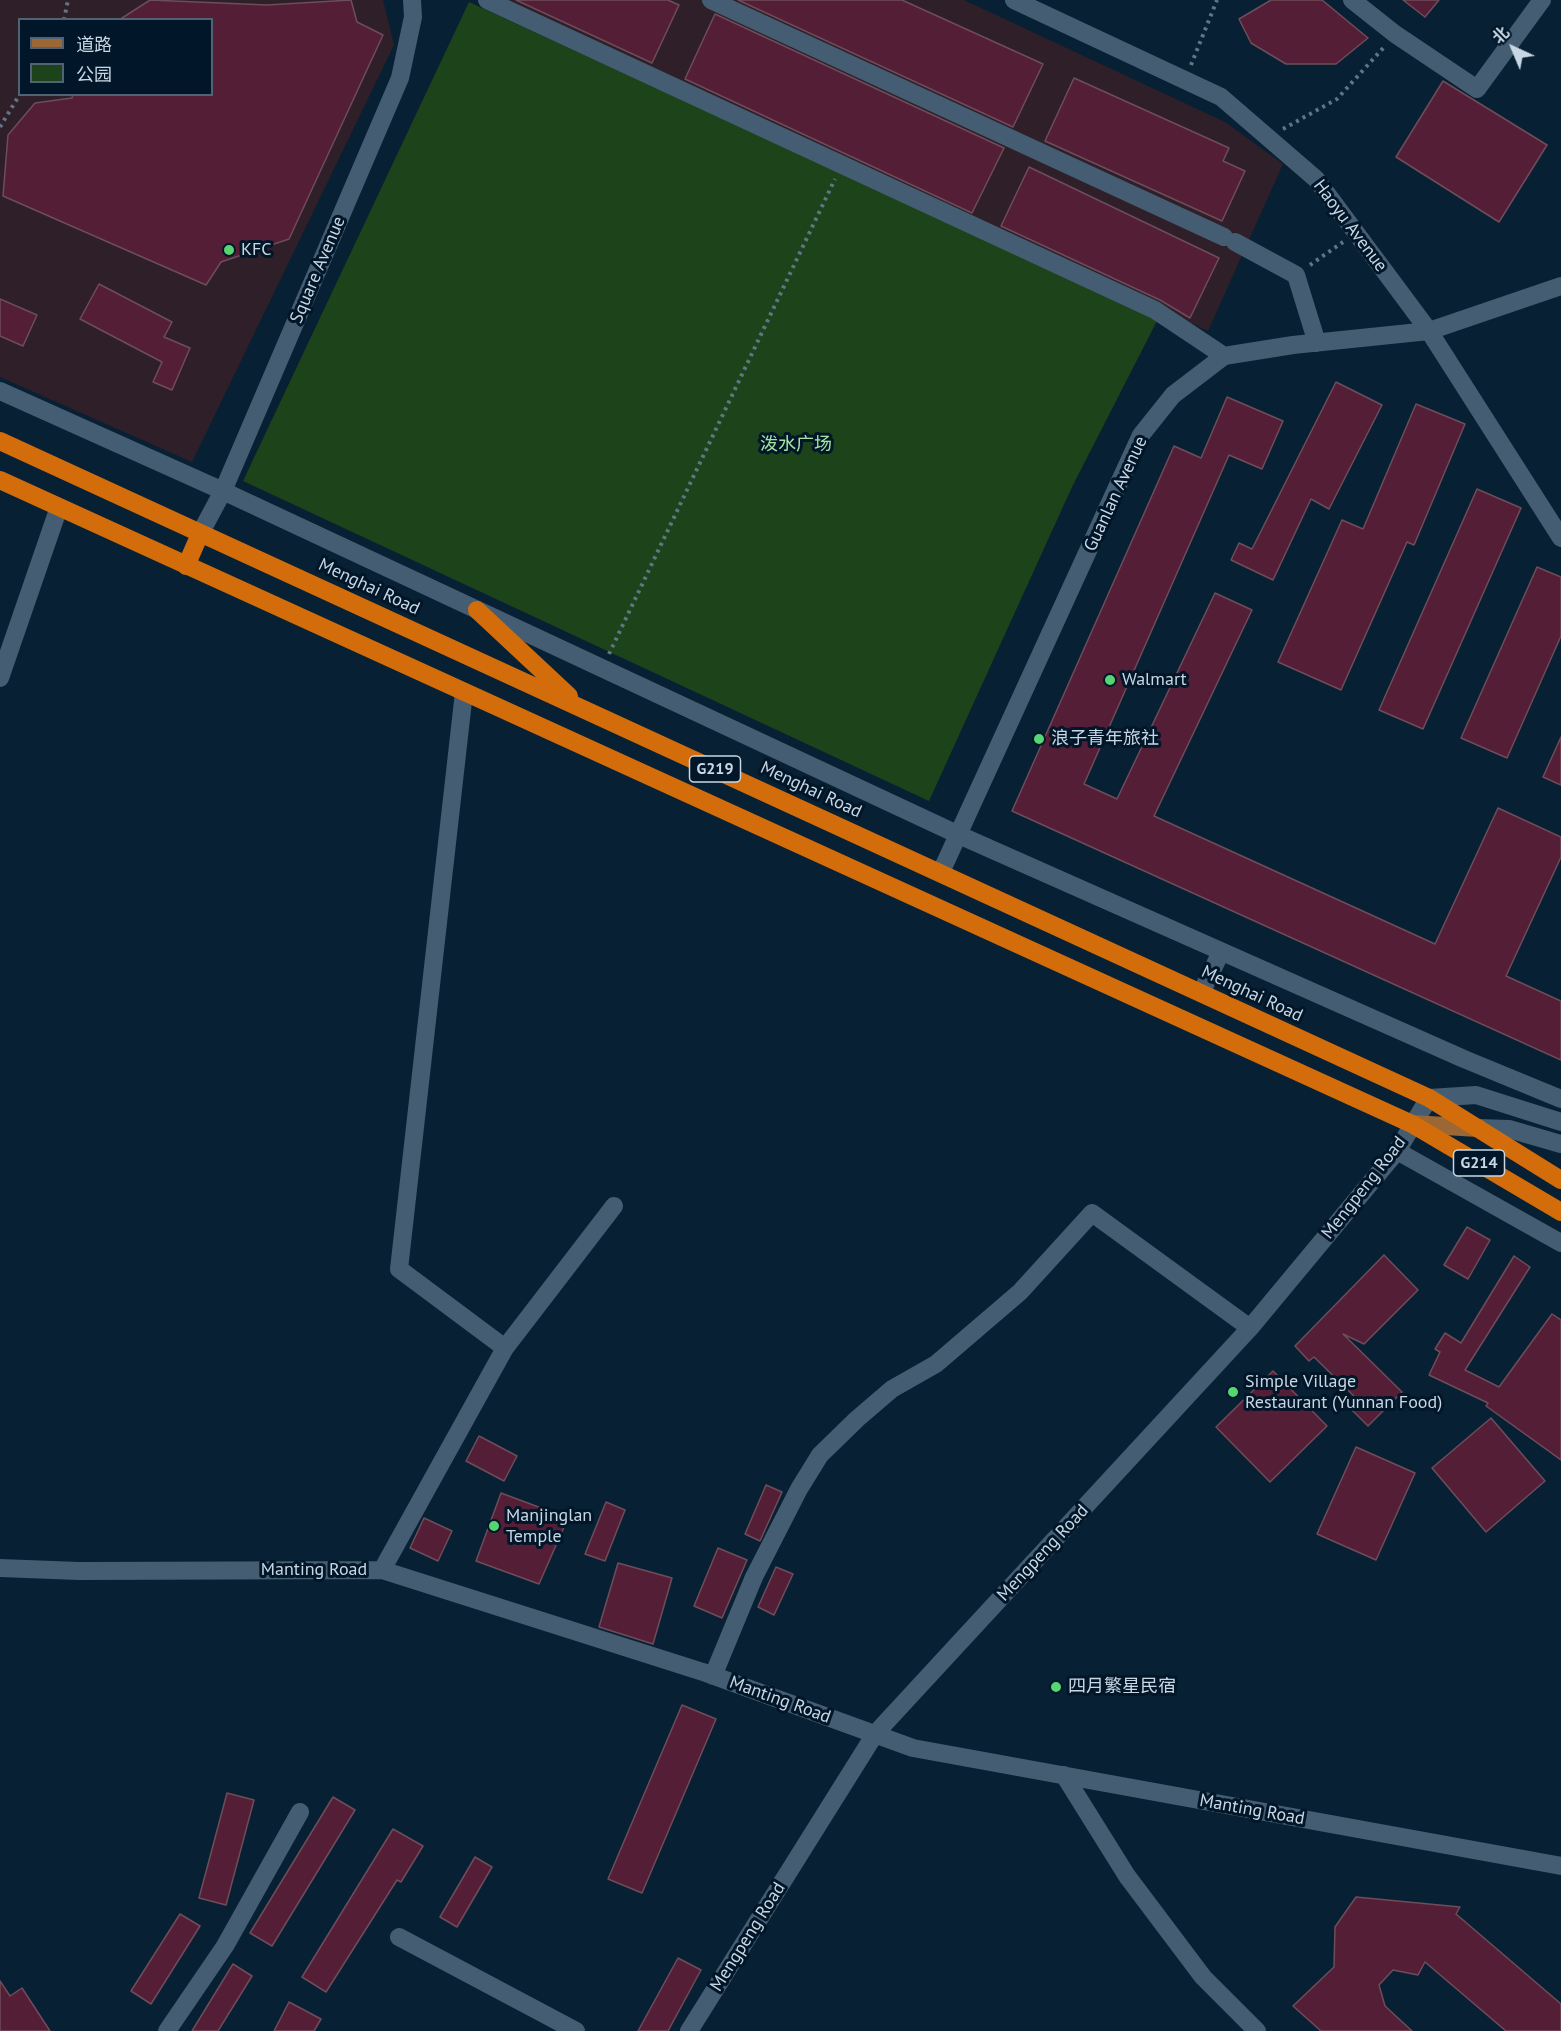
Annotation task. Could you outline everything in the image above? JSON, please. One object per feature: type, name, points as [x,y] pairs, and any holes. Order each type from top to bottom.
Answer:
[{"type":"highway","name":"Menghai Road","points":[[0,441],[1429,1098],[1561,1180]]},
{"type":"highway","name":"G219","points":[[0,480],[1412,1124]]},
{"type":"highway","points":[[186,566],[200,534]]},
{"type":"highway","points":[[477,610],[581,707]]},
{"type":"highway","name":"G214","points":[[1412,1124],[1561,1212]]},
{"type":"main road","points":[[1412,1124],[1478,1128]]},
{"type":"street","name":"Square Avenue","points":[[200,534],[223,491],[400,78],[413,17],[412,0]]},
{"type":"street","points":[[487,0],[1155,310],[1224,356]]},
{"type":"street","points":[[711,0],[1229,240],[1296,274],[1317,343]]},
{"type":"street","name":"Haoyu Avenue","points":[[1014,0],[1221,97],[1316,179],[1429,331],[1561,538]]},
{"type":"street","points":[[1352,0],[1395,34],[1477,89],[1542,0]]},
{"type":"street","name":"Guanlan Avenue","points":[[941,872],[1141,435],[1173,395],[1224,356],[1429,331],[1561,286]]},
{"type":"street","points":[[0,391],[223,491],[959,835],[1221,952],[1561,1099]]},
{"type":"street","points":[[0,678],[58,507]]},
{"type":"street","points":[[464,692],[399,1269],[505,1348]]},
{"type":"street","points":[[1201,993],[1221,952]]},
{"type":"street","points":[[1429,1098],[1476,1095],[1561,1122]]},
{"type":"street","name":"Mengpeng Road","points":[[689,2031],[875,1734],[1250,1328],[1397,1151],[1429,1098]]},
{"type":"street","points":[[1478,1128],[1509,1129],[1561,1144]]},
{"type":"street","points":[[1397,1151],[1561,1243]]},
{"type":"street","points":[[381,1570],[505,1348],[614,1206]]},
{"type":"street","points":[[713,1676],[754,1577],[799,1489],[820,1455],[892,1389],[936,1364],[1020,1292],[1092,1213],[1250,1328]]},
{"type":"street","name":"Manting Road","points":[[0,1568],[79,1571],[381,1570],[713,1676],[913,1748],[1561,1866]]},
{"type":"street","points":[[1064,1775],[1127,1876],[1203,1977],[1257,2031]]},
{"type":"street","points":[[167,2031],[225,1946],[300,1812]]},
{"type":"street","points":[[399,1936],[576,2031]]},
{"type":"path","points":[[64,18],[68,0]]},
{"type":"path","points":[[1185,80],[1217,0]]},
{"type":"path","points":[[1267,137],[1337,99],[1395,34]]},
{"type":"path","points":[[0,127],[19,96]]},
{"type":"path","points":[[602,668],[842,163]]},
{"type":"path","points":[[1296,274],[1356,233]]},
{"type":"shaded area","points":[[0,0],[383,0],[394,45],[192,462],[0,377]]},
{"type":"shaded area","points":[[503,0],[964,0],[1225,122],[1283,164],[1208,331]]},
{"type":"green space","name":"泼水广场","points":[[469,2],[1158,319],[1072,487],[929,801],[243,481]]},
{"type":"building","points":[[150,0],[267,5],[351,0],[357,22],[383,35],[289,239],[221,262],[206,285],[3,196],[8,135],[35,103],[72,98],[72,96],[213,96],[213,18],[122,18]]},
{"type":"building","points":[[516,0],[668,0],[679,5],[652,63]]},
{"type":"building","points":[[738,0],[902,0],[1043,64],[1013,127]]},
{"type":"building","points":[[1271,0],[1322,0],[1368,38],[1336,64],[1286,64],[1251,43],[1239,19]]},
{"type":"building","points":[[1403,0],[1439,0],[1425,17]]},
{"type":"building","points":[[715,14],[1004,148],[972,213],[685,79]]},
{"type":"building","points":[[1074,78],[1229,148],[1223,161],[1245,171],[1222,221],[1045,141]]},
{"type":"building","points":[[1443,81],[1547,145],[1499,222],[1396,157]]},
{"type":"building","points":[[1029,167],[1219,258],[1190,318],[1160,300],[1001,226]]},
{"type":"building","points":[[99,284],[172,322],[164,337],[190,348],[172,390],[153,382],[162,362],[80,319]]},
{"type":"building","points":[[0,299],[37,315],[23,346],[0,336]]},
{"type":"building","points":[[1336,382],[1382,405],[1329,509],[1311,499],[1273,580],[1231,560],[1239,543],[1252,549]]},
{"type":"building","points":[[1227,397],[1283,421],[1262,469],[1229,455],[1084,784],[1117,799],[1215,593],[1252,610],[1154,816],[1435,944],[1498,808],[1561,837],[1561,857],[1506,976],[1561,1001],[1561,1060],[1012,811],[1174,446],[1201,458]]},
{"type":"building","points":[[1416,404],[1465,424],[1414,545],[1407,542],[1341,690],[1278,662],[1342,520],[1363,529]]},
{"type":"building","points":[[1477,489],[1521,508],[1423,729],[1379,710]]},
{"type":"building","points":[[1537,567],[1561,577],[1561,636],[1507,758],[1461,738]]},
{"type":"building","points":[[1561,737],[1561,785],[1543,777]]},
{"type":"building","points":[[1467,1227],[1490,1240],[1468,1279],[1444,1265]]},
{"type":"building","points":[[1384,1255],[1418,1290],[1364,1344],[1343,1334],[1402,1392],[1368,1426],[1351,1409],[1359,1401],[1314,1357],[1309,1361],[1295,1346]]},
{"type":"building","points":[[1514,1256],[1530,1267],[1465,1370],[1499,1387],[1552,1314],[1561,1320],[1561,1460],[1486,1406],[1488,1403],[1429,1375],[1440,1352],[1435,1349],[1445,1333],[1461,1343]]},
{"type":"building","points":[[1273,1371],[1327,1426],[1270,1482],[1216,1427]]},
{"type":"building","points":[[1491,1418],[1545,1481],[1486,1532],[1432,1468]]},
{"type":"building","points":[[479,1436],[517,1456],[504,1481],[466,1461]]},
{"type":"building","points":[[1356,1447],[1415,1473],[1376,1560],[1317,1534]]},
{"type":"building","points":[[766,1485],[782,1492],[760,1541],[745,1534]]},
{"type":"building","points":[[501,1493],[568,1518],[539,1584],[476,1561]]},
{"type":"building","points":[[606,1502],[625,1510],[605,1561],[585,1554]]},
{"type":"building","points":[[424,1518],[452,1531],[438,1561],[410,1548]]},
{"type":"building","points":[[718,1548],[747,1560],[722,1618],[694,1606]]},
{"type":"building","points":[[618,1563],[672,1578],[653,1644],[599,1627]]},
{"type":"building","points":[[776,1567],[793,1574],[774,1615],[758,1607]]},
{"type":"building","points":[[682,1705],[716,1719],[642,1893],[608,1879]]},
{"type":"building","points":[[227,1793],[254,1800],[226,1905],[199,1898]]},
{"type":"building","points":[[333,1797],[355,1810],[272,1946],[250,1933]]},
{"type":"building","points":[[393,1829],[423,1846],[401,1882],[397,1880],[326,1992],[302,1977]]},
{"type":"building","points":[[475,1857],[492,1867],[457,1927],[440,1917]]},
{"type":"building","points":[[1356,1897],[1460,1907],[1456,1914],[1561,2004],[1561,2031],[1506,2031],[1425,1962],[1418,1975],[1393,1970],[1379,1985],[1385,2006],[1412,2031],[1321,2031],[1293,2006],[1334,1967],[1335,1927]]},
{"type":"building","points":[[180,1914],[200,1926],[151,2004],[131,1991]]},
{"type":"building","points":[[678,1958],[701,1970],[668,2031],[638,2031]]},
{"type":"building","points":[[233,1964],[252,1976],[218,2031],[192,2031]]},
{"type":"building","points":[[0,1981],[10,1996],[22,1988],[50,2031],[0,2031]]},
{"type":"building","points":[[289,2002],[321,2019],[314,2031],[274,2031]]},
{"type":"place","name":"KFC","points":[[229,250]]},
{"type":"place","name":"Walmart","points":[[1110,680]]},
{"type":"place","name":"浪子青年旅社","points":[[1039,739]]},
{"type":"place","name":"Simple Village Restaurant (Yunnan Food)","points":[[1233,1392]]},
{"type":"place","name":"Manjinglan Temple","points":[[494,1526]]},
{"type":"place","name":"四月繁星民宿","points":[[1056,1687]]}]
